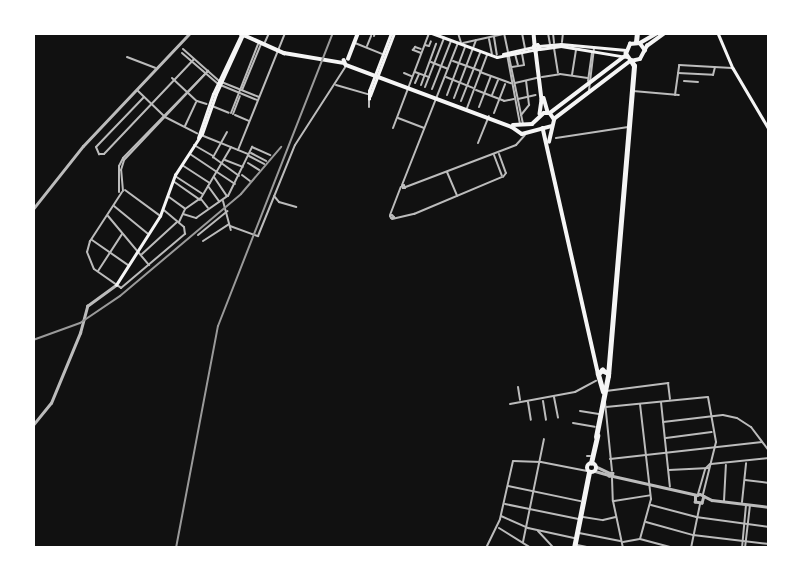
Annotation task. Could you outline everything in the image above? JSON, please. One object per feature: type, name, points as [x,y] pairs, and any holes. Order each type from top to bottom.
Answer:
[{"type":"highway","points":[[637,33],[638,43]]},
{"type":"highway","points":[[627,58],[631,90]]},
{"type":"highway","points":[[575,546],[592,470],[587,466],[591,463],[603,400],[601,375],[608,359],[626,127],[638,60]]},
{"type":"highway","points":[[596,437],[606,405],[606,391],[601,375]]},
{"type":"main road","points":[[346,64],[358,33]]},
{"type":"main road","points":[[377,74],[392,33]]},
{"type":"main road","points":[[369,96],[392,33]]},
{"type":"main road","points":[[432,33],[493,55],[522,51]]},
{"type":"main road","points":[[535,33],[540,78],[539,116],[601,375]]},
{"type":"main road","points":[[550,163],[551,126],[554,118],[627,58],[638,43],[657,33]]},
{"type":"main road","points":[[508,54],[561,45],[593,49],[638,60],[645,50],[665,33]]},
{"type":"main road","points":[[718,33],[769,129]]},
{"type":"main road","points":[[116,285],[139,253],[160,216],[172,181],[200,134],[210,105],[244,34],[279,50],[346,64],[523,129],[540,130],[545,134],[550,163]]},
{"type":"main road","points":[[638,43],[645,50]]},
{"type":"main road","points":[[561,45],[593,49]]},
{"type":"main road","points":[[540,78],[549,113],[554,118]]},
{"type":"main road","points":[[523,129],[539,116],[549,113],[590,87]]},
{"type":"main road","points":[[523,129],[551,126]]},
{"type":"street","points":[[33,209],[82,146],[190,33]]},
{"type":"street","points":[[259,33],[260,42]]},
{"type":"street","points":[[232,114],[260,42],[269,33]]},
{"type":"street","points":[[238,150],[285,33]]},
{"type":"street","points":[[393,128],[424,44],[432,33]]},
{"type":"street","points":[[432,89],[458,33]]},
{"type":"street","points":[[469,33],[470,41]]},
{"type":"street","points":[[486,33],[493,55]]},
{"type":"street","points":[[425,87],[439,50],[455,40],[470,41],[505,33],[523,129]]},
{"type":"street","points":[[511,68],[524,65],[522,33]]},
{"type":"street","points":[[548,33],[558,74]]},
{"type":"street","points":[[553,46],[554,33]]},
{"type":"street","points":[[561,45],[563,33]]},
{"type":"street","points":[[366,47],[373,35]]},
{"type":"street","points":[[467,108],[481,72],[493,55],[493,36]]},
{"type":"street","points":[[455,40],[452,61],[392,216],[397,218],[457,197],[502,177],[506,173],[498,152]]},
{"type":"street","points":[[447,95],[459,63],[455,40]]},
{"type":"street","points":[[454,98],[476,40]]},
{"type":"street","points":[[424,44],[429,46],[431,41]]},
{"type":"street","points":[[355,42],[383,54]]},
{"type":"street","points":[[421,85],[436,44]]},
{"type":"street","points":[[435,48],[439,50]]},
{"type":"street","points":[[572,76],[576,48]]},
{"type":"street","points":[[183,49],[206,73],[220,83],[259,99]]},
{"type":"street","points":[[590,87],[588,78],[593,49]]},
{"type":"street","points":[[590,87],[593,49]]},
{"type":"street","points":[[461,101],[480,51]]},
{"type":"street","points":[[182,53],[193,60]]},
{"type":"street","points":[[508,54],[513,83]]},
{"type":"street","points":[[515,54],[518,66]]},
{"type":"street","points":[[127,57],[154,70]]},
{"type":"street","points":[[144,97],[95,148],[97,153],[103,155],[193,60]]},
{"type":"street","points":[[452,61],[513,83],[558,74],[588,78]]},
{"type":"street","points":[[430,62],[449,69]]},
{"type":"street","points":[[203,241],[230,227],[257,236],[295,145],[346,64]]},
{"type":"street","points":[[675,95],[678,66],[734,67]]},
{"type":"street","points":[[677,73],[713,75],[715,67]]},
{"type":"street","points":[[414,71],[429,77]]},
{"type":"street","points":[[163,209],[186,231],[125,287],[116,285],[98,272],[87,255],[91,239],[121,191],[121,160],[206,73]]},
{"type":"street","points":[[404,73],[412,76]]},
{"type":"street","points":[[415,83],[419,73]]},
{"type":"street","points":[[692,82],[693,74]]},
{"type":"street","points":[[479,107],[491,76]]},
{"type":"street","points":[[446,77],[499,99],[516,99],[536,94]]},
{"type":"street","points":[[174,79],[197,101],[250,121]]},
{"type":"street","points":[[492,96],[498,79]]},
{"type":"street","points":[[520,115],[528,109],[526,80]]},
{"type":"street","points":[[684,81],[698,82]]},
{"type":"street","points":[[478,143],[506,82]]},
{"type":"street","points":[[335,84],[369,96],[369,107]]},
{"type":"street","points":[[136,90],[164,116],[265,163]]},
{"type":"street","points":[[631,90],[680,95]]},
{"type":"street","points":[[403,187],[410,187],[519,143],[523,129],[516,99]]},
{"type":"street","points":[[185,127],[197,101]]},
{"type":"street","points":[[397,118],[424,128]]},
{"type":"street","points":[[556,138],[626,127]]},
{"type":"street","points":[[214,157],[227,132]]},
{"type":"street","points":[[194,145],[250,181]]},
{"type":"street","points":[[139,253],[178,222],[185,209],[204,194],[231,147]]},
{"type":"street","points":[[183,214],[194,218],[227,197],[241,176],[252,147],[270,155]]},
{"type":"street","points":[[189,153],[236,185]]},
{"type":"street","points":[[493,154],[502,177]]},
{"type":"street","points":[[224,160],[244,167]]},
{"type":"street","points":[[246,162],[259,170]]},
{"type":"street","points":[[181,164],[209,184],[227,210],[230,227]]},
{"type":"street","points":[[447,172],[457,197]]},
{"type":"street","points":[[175,175],[204,194]]},
{"type":"street","points":[[213,176],[227,197]]},
{"type":"street","points":[[172,181],[209,209]]},
{"type":"street","points":[[121,185],[121,191]]},
{"type":"street","points":[[121,191],[160,216]]},
{"type":"street","points":[[167,196],[185,209]]},
{"type":"street","points":[[273,196],[296,207]]},
{"type":"street","points":[[112,205],[148,234]]},
{"type":"street","points":[[198,234],[227,210]]},
{"type":"street","points":[[107,215],[149,266]]},
{"type":"street","points":[[98,272],[122,234]]},
{"type":"street","points":[[91,239],[129,266]]},
{"type":"street","points":[[33,425],[49,408],[82,327],[83,314],[91,301],[116,285]]},
{"type":"street","points":[[510,404],[575,392],[601,375]]},
{"type":"street","points":[[606,391],[668,383],[670,400]]},
{"type":"street","points":[[518,387],[521,402]]},
{"type":"street","points":[[554,396],[558,418]]},
{"type":"street","points":[[623,548],[613,501],[606,405],[708,397],[715,448],[698,500],[691,548]]},
{"type":"street","points":[[542,398],[546,420]]},
{"type":"street","points":[[527,401],[531,420]]},
{"type":"street","points":[[661,401],[671,489]]},
{"type":"street","points":[[640,403],[651,495],[640,539]]},
{"type":"street","points":[[580,411],[600,415]]},
{"type":"street","points":[[663,422],[728,416],[743,421],[769,451]]},
{"type":"street","points":[[573,423],[596,428]]},
{"type":"street","points":[[665,438],[714,432]]},
{"type":"street","points":[[523,542],[544,439]]},
{"type":"street","points":[[610,461],[762,442]]},
{"type":"street","points":[[711,464],[769,458]]},
{"type":"street","points":[[492,548],[486,546],[501,516],[513,461],[541,462],[592,470],[671,489],[698,500],[769,507]]},
{"type":"street","points":[[744,548],[746,461]]},
{"type":"street","points":[[724,501],[726,464]]},
{"type":"street","points":[[668,470],[708,468]]},
{"type":"street","points":[[698,500],[704,496],[708,468]]},
{"type":"street","points":[[744,480],[769,483]]},
{"type":"street","points":[[508,486],[581,502]]},
{"type":"street","points":[[613,501],[651,495]]},
{"type":"street","points":[[704,496],[712,500]]},
{"type":"street","points":[[504,504],[578,519]]},
{"type":"street","points":[[650,505],[696,517],[769,527]]},
{"type":"street","points":[[501,516],[527,527],[573,538]]},
{"type":"street","points":[[583,517],[603,520],[616,517]]},
{"type":"street","points":[[645,522],[693,535],[769,544]]},
{"type":"street","points":[[497,527],[531,548]]},
{"type":"street","points":[[537,530],[554,548]]},
{"type":"street","points":[[579,533],[621,542],[640,539],[673,548]]},
{"type":"street","points":[[575,546],[592,548]]},
{"type":"railway","points":[[176,548],[218,326],[333,33]]},
{"type":"railway","points":[[33,340],[80,323],[120,296],[241,194],[281,147]]}]
